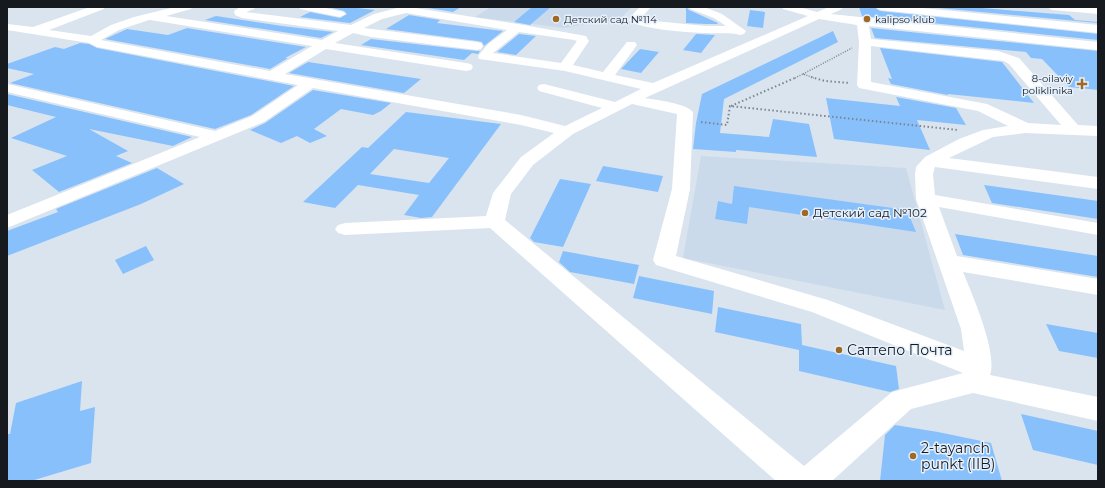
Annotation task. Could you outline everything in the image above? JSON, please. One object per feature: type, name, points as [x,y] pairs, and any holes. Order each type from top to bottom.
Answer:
[{"type":"street","points":[[33,31],[100,7]]},
{"type":"street","points":[[158,7],[100,27],[96,43],[310,83],[521,120],[566,131]]},
{"type":"street","points":[[7,27],[33,31],[98,36],[118,26],[187,7]]},
{"type":"street","points":[[250,7],[239,11],[239,13],[242,15],[353,29],[371,34],[477,46]]},
{"type":"street","points":[[455,17],[468,7]]},
{"type":"street","points":[[646,7],[635,20],[706,30],[737,30]]},
{"type":"street","points":[[694,7],[718,16],[737,30],[765,40]]},
{"type":"street","points":[[787,7],[819,16],[863,22],[1098,46]]},
{"type":"street","points":[[495,222],[502,193],[527,161],[566,131],[654,88],[838,7]]},
{"type":"street","points":[[880,7],[1098,29]]},
{"type":"street","points":[[1052,7],[1098,11]]},
{"type":"street","points":[[272,76],[322,44],[346,31],[368,21],[404,9],[582,39],[583,41],[566,67]]},
{"type":"street","points":[[300,10],[368,21]]},
{"type":"street","points":[[150,17],[466,67]]},
{"type":"street","points":[[863,22],[865,41],[864,85],[982,107],[1025,128]]},
{"type":"street","points":[[518,27],[492,47],[484,56],[566,67],[654,88]]},
{"type":"street","points":[[345,48],[371,34]]},
{"type":"street","points":[[865,41],[998,55],[1009,58],[1073,129]]},
{"type":"street","points":[[606,77],[631,44]]},
{"type":"street","points":[[7,222],[258,119],[310,83]]},
{"type":"street","points":[[7,88],[217,136]]},
{"type":"street","points":[[544,88],[625,103],[677,109],[685,112],[681,189],[664,260],[820,306],[976,375],[1098,409]]},
{"type":"street","points":[[976,375],[973,328],[926,199],[924,174],[925,167],[931,162],[965,143],[989,133],[1025,128],[1098,131]]},
{"type":"street","points":[[931,162],[1098,183]]},
{"type":"street","points":[[926,199],[1098,229]]},
{"type":"street","points":[[345,229],[495,222],[798,481]]},
{"type":"street","points":[[949,262],[1098,287]]},
{"type":"street","points":[[810,481],[902,400],[976,375]]},
{"type":"path","points":[[730,106],[803,74],[865,41]]},
{"type":"path","points":[[803,74],[825,81],[864,85]]},
{"type":"path","points":[[684,119],[727,125],[730,106]]},
{"type":"path","points":[[730,106],[989,133]]},
{"type":"shaded area","name":"Детский сад №114","points":[[491,7],[632,7],[617,22],[603,21],[564,28],[475,17]]},
{"type":"shaded area","name":"Детский сад №102","points":[[701,156],[906,168],[945,310],[683,258]]},
{"type":"building","points":[[328,7],[349,7],[375,10],[350,23],[300,17],[310,12],[340,18],[347,14],[344,11]]},
{"type":"building","points":[[422,7],[461,7],[453,12]]},
{"type":"building","points":[[532,7],[551,7],[530,25],[514,22]]},
{"type":"building","points":[[686,7],[689,10],[718,23],[686,23]]},
{"type":"building","points":[[859,7],[874,7],[880,11],[1098,34],[1098,40],[862,16]]},
{"type":"building","points":[[928,7],[970,7],[1069,15],[1075,20],[1098,23]]},
{"type":"building","points":[[750,10],[765,12],[763,28],[747,26]]},
{"type":"building","points":[[409,15],[440,20],[437,23],[503,31],[484,46],[482,42],[477,41],[386,29]]},
{"type":"building","points":[[216,16],[333,32],[321,38],[205,20]]},
{"type":"building","points":[[187,28],[306,47],[285,58],[288,58],[270,69],[105,39],[127,29],[168,35]]},
{"type":"building","points":[[871,28],[1098,51],[1098,90],[1069,87],[1042,59],[1031,58],[1026,52],[875,38]]},
{"type":"building","points":[[833,31],[838,42],[724,99],[720,133],[769,137],[773,119],[809,124],[817,157],[736,150],[736,152],[693,149],[696,123],[702,94]]},
{"type":"building","points":[[519,34],[536,36],[516,55],[497,52]]},
{"type":"building","points":[[696,34],[715,35],[701,53],[683,50]]},
{"type":"building","points":[[371,39],[480,51],[478,54],[472,53],[464,60],[361,45]]},
{"type":"building","points":[[80,43],[89,44],[97,48],[294,86],[251,115],[215,129],[10,83],[34,74],[7,68],[7,64],[55,47],[64,49]]},
{"type":"building","points":[[880,48],[1002,62],[1034,103],[948,95],[891,84],[888,78],[892,79]]},
{"type":"building","points":[[640,49],[659,52],[641,73],[621,69]]},
{"type":"building","points":[[308,62],[421,79],[404,93],[289,73]]},
{"type":"building","points":[[313,90],[391,103],[373,115],[341,109],[314,129],[327,136],[310,143],[297,136],[281,143],[250,130],[265,123]]},
{"type":"building","points":[[7,94],[192,137],[173,146],[89,129],[128,151],[116,156],[132,163],[59,192],[32,170],[67,156],[11,138],[56,117],[7,105]]},
{"type":"building","points":[[896,97],[956,108],[966,125],[917,120],[930,150],[834,139],[826,98],[900,106]]},
{"type":"building","points":[[406,112],[501,124],[432,217],[421,218],[404,215],[419,195],[358,185],[335,208],[303,202],[362,147],[368,148]],"holes":[[[394,149],[449,158],[429,183],[370,174]]]},
{"type":"building","points":[[603,166],[663,176],[658,192],[596,181]]},
{"type":"building","points":[[157,168],[184,184],[141,204],[7,256],[7,231],[58,212],[56,209]]},
{"type":"building","points":[[560,179],[591,184],[563,247],[534,242],[530,238]]},
{"type":"building","points":[[984,185],[1098,201],[1098,219],[992,203]]},
{"type":"building","points":[[734,186],[907,210],[916,232],[749,207],[747,224],[715,219],[718,201],[732,204]]},
{"type":"building","points":[[955,234],[1098,256],[1098,277],[963,255]]},
{"type":"building","points":[[146,246],[154,260],[123,274],[115,260]]},
{"type":"building","points":[[563,251],[639,265],[634,284],[570,272],[559,262]]},
{"type":"building","points":[[639,276],[714,291],[712,314],[633,298]]},
{"type":"building","points":[[718,307],[801,324],[802,345],[896,366],[899,389],[890,392],[799,371],[799,350],[715,332]]},
{"type":"building","points":[[1046,324],[1098,333],[1098,358],[1059,351]]},
{"type":"building","points":[[82,381],[80,411],[95,407],[91,463],[31,481],[7,481],[7,434],[10,434],[16,403]]},
{"type":"building","points":[[1021,414],[1098,431],[1098,465],[1033,450]]},
{"type":"building","points":[[895,425],[991,443],[1002,481],[880,481],[885,435]]},
{"type":"place","name":"Детский сад №114","points":[[556,19]]},
{"type":"place","name":"kalipso klub","points":[[867,19]]},
{"type":"place","name":"8-oilaviy poliklinika","points":[[1082,84]]},
{"type":"place","name":"Детский сад №102","points":[[805,213]]},
{"type":"place","name":"Саттепо Почта","points":[[839,350]]},
{"type":"place","name":"2-tayanch punkt (IIB)","points":[[913,456]]}]
